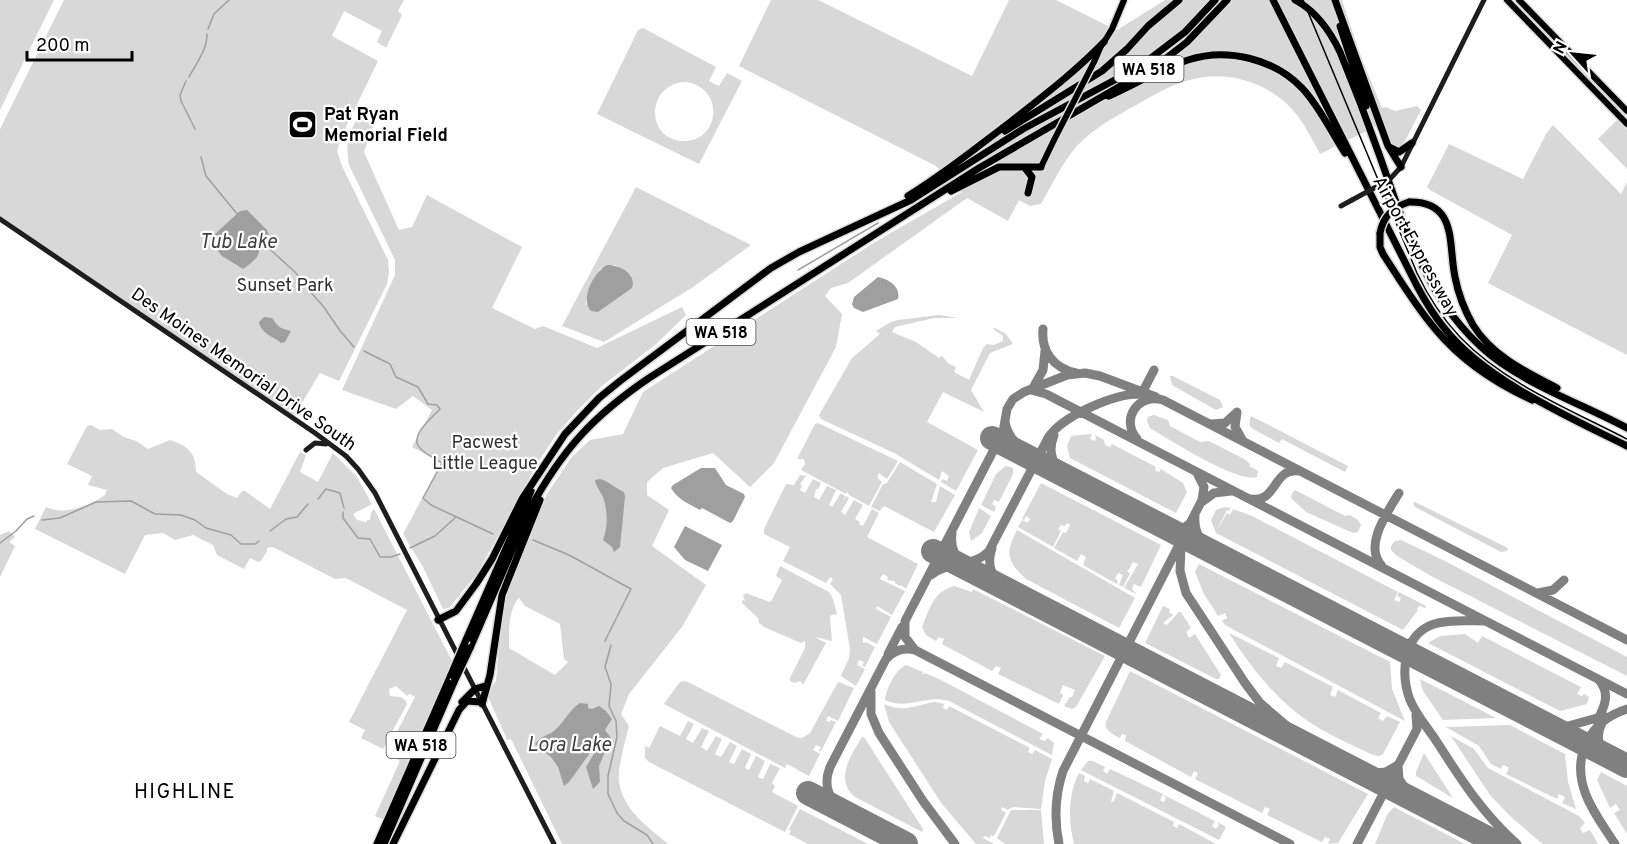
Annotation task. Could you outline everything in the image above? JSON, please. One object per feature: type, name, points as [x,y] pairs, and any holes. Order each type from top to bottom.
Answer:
[{"type":"highway","points":[[967,155],[1102,71],[1179,0]]},
{"type":"highway","name":"WA 518","points":[[384,843],[466,640],[535,480],[553,450],[599,398],[771,268],[798,252],[911,200],[1023,129],[1139,67],[1185,32],[1215,0]]},
{"type":"highway","name":"WA 518","points":[[452,679],[470,648],[530,509],[551,473],[568,450],[615,401],[979,168],[1160,63],[1187,42],[1227,0]]},
{"type":"highway","points":[[1273,0],[1359,175]]},
{"type":"highway","points":[[1333,0],[1388,146],[1401,167]]},
{"type":"highway","points":[[1333,0],[1377,140],[1378,152]]},
{"type":"highway","points":[[1296,1],[1318,18],[1335,41],[1378,152]]},
{"type":"highway","points":[[852,227],[910,195],[967,155],[1072,73],[1104,42]]},
{"type":"highway","points":[[1058,121],[1188,59],[1236,55],[1269,65],[1303,89],[1359,175]]},
{"type":"highway","points":[[1388,146],[1399,152],[1412,143]]},
{"type":"highway","name":"Airport Expressway","points":[[1378,152],[1400,216],[1426,275],[1441,302],[1457,323],[1488,353],[1518,374],[1624,427]]},
{"type":"highway","points":[[909,213],[987,171],[1011,166],[1041,167]]},
{"type":"highway","points":[[1025,168],[1032,177],[1028,193]]},
{"type":"highway","name":"Airport Expressway","points":[[1359,175],[1417,286],[1445,330],[1462,348],[1492,373],[1627,446]]},
{"type":"highway","points":[[1570,417],[1520,395],[1498,382],[1455,350],[1425,317],[1380,247],[1382,225],[1389,213],[1396,207],[1409,202],[1417,202],[1431,206],[1446,219],[1459,294],[1473,325],[1485,340],[1518,367],[1624,427]]},
{"type":"highway","points":[[450,726],[463,704],[471,700],[482,703],[490,675],[502,595],[551,473]]},
{"type":"highway","points":[[438,620],[452,614],[462,605],[492,559],[522,499],[535,480]]},
{"type":"highway","points":[[384,843],[404,820],[459,705],[475,689],[485,686]]},
{"type":"main road","points":[[1041,167],[1124,0]]},
{"type":"main road","points":[[1341,206],[1383,185],[1401,167],[1484,0]]},
{"type":"main road","points":[[1507,0],[1627,124]]},
{"type":"main road","points":[[1519,0],[1627,111]]},
{"type":"main road","name":"Des Moines Memorial Drive South","points":[[0,219],[330,444],[358,469],[375,493],[554,844]]},
{"type":"main road","points":[[306,450],[315,443],[330,444]]},
{"type":"green space","points":[[0,0],[54,0],[0,110]]},
{"type":"green space","name":"Sunset Park","points":[[64,0],[404,0],[398,11],[402,15],[386,48],[377,42],[382,31],[344,11],[332,36],[378,61],[342,135],[337,151],[342,166],[388,260],[389,272],[387,284],[339,381],[320,373],[294,416],[0,216],[0,129]]},
{"type":"green space","points":[[771,0],[818,0],[972,76],[1009,0],[1056,0],[1106,25],[1114,32],[1165,0],[1342,0],[1361,57],[1382,108],[1386,107],[1395,111],[1417,106],[1421,110],[1402,147],[1392,146],[1383,123],[1320,154],[1297,115],[1274,94],[1261,86],[1231,77],[1216,76],[1186,81],[1165,89],[1126,110],[1084,139],[1067,160],[1041,204],[1030,206],[1019,200],[1008,221],[967,198],[848,283],[831,288],[825,296],[842,314],[836,347],[774,463],[750,487],[713,453],[663,468],[647,482],[647,495],[669,510],[652,546],[706,585],[682,627],[629,694],[621,714],[629,726],[619,770],[621,792],[638,817],[668,844],[562,844],[511,739],[507,740],[487,694],[496,681],[501,622],[511,578],[547,494],[571,458],[590,440],[623,434],[643,392],[875,242],[962,192],[936,166],[739,66]],"holes":[[[519,598],[525,606],[560,624],[564,659],[568,662],[555,675],[509,648],[513,608]]]},
{"type":"green space","points":[[643,28],[716,67],[709,81],[719,86],[727,73],[742,81],[699,164],[597,114],[638,30]],"holes":[[[686,82],[699,86],[708,94],[712,104],[711,125],[695,139],[682,141],[670,138],[661,131],[656,122],[657,101],[663,91],[673,85]]]},
{"type":"green space","name":"Pacwest Little League","points":[[359,115],[373,126],[364,152],[399,230],[412,227],[427,195],[522,247],[492,308],[535,329],[543,326],[597,348],[682,307],[686,315],[655,345],[603,385],[556,435],[537,464],[477,574],[449,608],[443,609],[423,567],[403,534],[441,462],[412,447],[432,410],[413,396],[396,409],[342,390],[395,275],[395,260],[349,165],[347,150],[349,138]]},
{"type":"green space","points":[[1617,120],[1627,130],[1627,169],[1598,139]]},
{"type":"green space","points":[[1553,125],[1621,194],[1627,182],[1627,355],[1488,283],[1512,235],[1427,187],[1449,144],[1523,179]]},
{"type":"green space","points":[[636,187],[751,245],[693,287],[604,342],[562,326]],"holes":[[[615,265],[632,276],[586,305],[587,295],[600,269]]]},
{"type":"green space","points":[[939,315],[958,318],[934,318],[895,327],[892,332],[916,342],[939,358],[942,356],[949,364],[956,367],[954,372],[969,380],[983,348],[987,344],[994,345],[1003,341],[1003,336],[993,329],[1006,334],[1013,344],[990,353],[971,390],[984,412],[943,392],[927,422],[978,450],[956,491],[941,482],[942,479],[947,481],[949,476],[942,471],[939,480],[894,453],[821,419],[819,415],[852,358],[880,334],[876,331],[898,320]]},
{"type":"green space","points":[[1170,376],[1220,400],[1223,407],[1216,410],[1172,385]]},
{"type":"green space","points":[[1154,415],[1168,420],[1170,426],[1200,442],[1209,441],[1244,459],[1250,464],[1249,466],[1258,471],[1257,477],[1235,474],[1172,442],[1150,428],[1148,417]]},
{"type":"green space","points":[[1251,416],[1348,466],[1345,472],[1282,439],[1279,443],[1253,429],[1249,425]]},
{"type":"green space","points":[[818,423],[898,461],[887,479],[879,473],[877,477],[882,482],[869,506],[847,492],[846,494],[801,470],[805,464],[804,459],[797,459],[815,424]]},
{"type":"green space","points":[[91,425],[100,430],[112,429],[148,449],[170,440],[176,442],[193,455],[196,472],[227,494],[237,498],[242,491],[245,491],[270,509],[300,452],[306,455],[300,472],[318,482],[333,453],[357,477],[372,504],[353,514],[357,520],[367,522],[374,509],[452,661],[383,819],[375,816],[400,761],[386,753],[415,697],[410,694],[407,696],[396,686],[389,689],[390,696],[401,697],[407,704],[383,749],[361,738],[365,730],[349,722],[407,610],[346,578],[335,579],[273,547],[267,548],[261,561],[250,558],[244,569],[217,555],[213,545],[193,535],[175,540],[163,533],[145,535],[125,574],[35,529],[46,507],[53,510],[68,510],[92,503],[105,495],[107,490],[88,485],[92,476],[67,464],[87,426]]},
{"type":"green space","points":[[1092,434],[1090,439],[1095,441],[1095,435],[1104,440],[1105,445],[1110,447],[1112,444],[1156,467],[1155,470],[1159,472],[1161,469],[1183,483],[1187,492],[1176,513],[1070,458],[1067,446],[1071,436]]},
{"type":"green space","points":[[900,462],[937,484],[931,502],[936,502],[940,486],[955,495],[934,532],[884,506],[880,511],[871,507],[883,484],[887,483]]},
{"type":"green space","points":[[1006,466],[1013,468],[1013,474],[999,502],[994,500],[992,504],[996,507],[994,512],[981,505],[996,474]]},
{"type":"green space","points":[[800,475],[806,476],[800,484],[802,485],[800,490],[805,493],[813,479],[821,483],[814,497],[819,500],[827,486],[836,490],[829,505],[832,507],[841,493],[845,496],[843,502],[846,496],[849,498],[841,512],[845,515],[854,500],[863,505],[855,519],[863,526],[872,509],[879,513],[867,537],[918,564],[906,589],[895,581],[887,580],[888,577],[883,574],[880,579],[905,591],[892,615],[877,606],[876,609],[891,617],[877,644],[863,637],[863,643],[866,642],[875,647],[865,667],[862,666],[864,662],[859,660],[857,665],[865,669],[856,686],[841,676],[849,658],[850,649],[841,595],[830,584],[833,579],[830,577],[826,583],[783,561],[790,547],[764,534],[764,529],[786,484],[794,485]]},
{"type":"green space","points":[[1041,483],[1161,545],[1141,587],[1134,584],[1132,589],[1137,594],[1124,588],[1138,564],[1133,562],[1128,571],[1126,570],[1130,574],[1123,587],[1119,585],[1123,575],[1118,573],[1115,578],[1118,581],[1117,584],[1083,565],[1086,557],[1081,554],[1077,561],[1054,548],[1063,532],[1066,533],[1070,525],[1067,523],[1058,529],[1061,531],[1053,547],[1018,527],[1022,520],[1028,523],[1030,519],[1026,516],[1024,520],[1022,519]]},
{"type":"green space","points":[[1295,490],[1345,516],[1350,515],[1358,520],[1361,525],[1358,532],[1353,533],[1306,512],[1291,498]]},
{"type":"green space","points":[[1413,503],[1508,548],[1507,551],[1501,552],[1415,507]]},
{"type":"green space","points":[[1224,507],[1231,508],[1227,510],[1216,532],[1227,513],[1230,515],[1233,509],[1252,516],[1398,592],[1394,600],[1399,602],[1401,598],[1397,596],[1399,592],[1426,606],[1425,608],[1420,606],[1417,609],[1403,630],[1216,533],[1211,520],[1216,510]]},
{"type":"green space","points":[[979,508],[991,516],[982,533],[971,541],[969,532]]},
{"type":"green space","points":[[1017,530],[1135,598],[1119,628],[1026,579],[1015,567],[1010,557],[1011,545]]},
{"type":"green space","points":[[9,531],[15,537],[9,542],[15,546],[0,577],[0,535]]},
{"type":"green space","points":[[1401,540],[1627,657],[1627,676],[1431,576],[1397,556],[1391,550],[1391,546],[1395,541]]},
{"type":"green space","points":[[1199,564],[1390,662],[1392,689],[1405,721],[1225,625],[1222,621],[1227,618],[1225,613],[1218,616],[1204,594],[1195,572]]},
{"type":"green space","points":[[780,566],[829,592],[837,614],[831,615],[830,618],[832,641],[815,637],[826,643],[803,685],[800,681],[795,683],[790,681],[790,678],[805,648],[805,641],[801,643],[764,627],[742,603],[742,600],[745,601],[743,596],[746,593],[770,602],[782,580],[776,576]]},
{"type":"green space","points":[[954,586],[972,592],[973,589],[1105,656],[1076,707],[1072,709],[1064,706],[1075,690],[1063,685],[1060,693],[1063,695],[1059,704],[998,674],[1001,668],[996,666],[992,671],[942,644],[944,639],[939,637],[936,641],[926,635],[922,627],[930,607],[941,592]]},
{"type":"green space","points":[[1163,606],[1170,609],[1169,612],[1173,615],[1163,623],[1167,625],[1181,612],[1191,628],[1186,632],[1189,638],[1195,634],[1221,675],[1219,679],[1145,643]]},
{"type":"green space","points":[[1229,633],[1279,658],[1276,666],[1281,668],[1285,662],[1333,687],[1330,695],[1335,697],[1338,690],[1381,713],[1378,718],[1383,721],[1387,716],[1400,722],[1383,754],[1373,755],[1324,731],[1295,712],[1259,675]]},
{"type":"green space","points":[[1465,634],[1478,643],[1482,636],[1581,687],[1577,694],[1589,697],[1587,704],[1560,711],[1428,643],[1440,636]]},
{"type":"green space","points":[[906,665],[923,672],[922,675],[925,673],[941,680],[1043,734],[1039,739],[1045,741],[1048,738],[1054,743],[1052,755],[949,701],[932,699],[902,704],[885,700],[892,680]]},
{"type":"green space","points":[[1130,671],[1368,794],[1338,843],[1328,844],[1330,839],[1325,837],[1322,842],[1267,815],[1270,809],[1265,807],[1262,813],[1195,779],[1198,773],[1194,771],[1191,777],[1125,741],[1126,735],[1122,734],[1120,738],[1110,732],[1106,728],[1106,722]]},
{"type":"green space","points":[[1420,679],[1496,718],[1443,720],[1423,691]]},
{"type":"green space","points":[[683,681],[802,738],[810,733],[838,682],[854,688],[838,721],[828,716],[826,721],[836,722],[821,751],[819,751],[821,747],[816,745],[813,750],[820,754],[809,776],[787,764],[785,768],[664,704],[679,683]]},
{"type":"green space","points":[[935,702],[944,704],[943,708],[947,710],[949,706],[1030,748],[1028,752],[1032,754],[1035,750],[1052,759],[1045,781],[1041,809],[1013,807],[1008,810],[1002,807],[1001,810],[1006,813],[994,836],[983,838],[994,844],[976,844],[942,804],[889,722],[884,704],[891,707],[910,708]]},
{"type":"green space","points":[[688,721],[694,724],[686,739],[693,743],[702,728],[709,731],[701,747],[707,751],[716,736],[722,739],[715,754],[721,757],[730,742],[737,746],[729,762],[734,764],[742,749],[751,754],[745,768],[749,770],[756,756],[765,761],[758,777],[763,779],[770,764],[780,768],[772,783],[775,786],[772,792],[798,806],[785,832],[645,758],[645,746],[649,748],[660,726],[680,736]]},
{"type":"green space","points":[[1510,725],[1565,754],[1568,782],[1576,809],[1562,803],[1565,797],[1559,794],[1557,799],[1506,774],[1509,768],[1503,765],[1501,769],[1491,764],[1479,746],[1446,727]]},
{"type":"green space","points":[[1451,736],[1474,749],[1488,768],[1579,816],[1585,823],[1580,828],[1583,833],[1590,830],[1598,844],[1543,844],[1490,795]]},
{"type":"green space","points":[[862,737],[923,829],[922,832],[855,797],[849,790],[846,783],[846,767]]},
{"type":"green space","points":[[1424,753],[1453,798],[1416,776]]},
{"type":"green space","points":[[1088,761],[1105,767],[1103,771],[1107,774],[1110,769],[1163,794],[1160,800],[1164,802],[1166,798],[1164,795],[1215,821],[1212,826],[1216,829],[1219,825],[1217,822],[1226,827],[1219,840],[1081,770]]},
{"type":"green space","points":[[1601,772],[1627,786],[1627,834],[1614,813],[1620,810],[1616,804],[1610,808],[1597,780]]},
{"type":"green space","points":[[1079,773],[1085,776],[1084,781],[1088,783],[1090,779],[1114,791],[1111,802],[1114,801],[1117,793],[1174,822],[1173,826],[1177,828],[1179,824],[1216,844],[1074,844],[1070,808],[1075,781]]},
{"type":"green space","points":[[1394,807],[1465,844],[1375,844],[1387,815]]},
{"type":"green space","points":[[800,809],[868,844],[808,844],[789,834],[791,831],[789,829]]},
{"type":"green space","points":[[1011,810],[1041,810],[1044,844],[1005,844],[997,838]]},
{"type":"water","name":"Tub Lake","points":[[247,210],[267,230],[270,237],[267,242],[259,244],[258,256],[243,269],[222,256],[215,247],[215,234],[240,211]]},
{"type":"water","points":[[607,265],[626,271],[632,278],[632,288],[598,312],[591,311],[587,300],[590,286],[602,268]]},
{"type":"water","points":[[878,277],[896,287],[898,299],[863,312],[854,308],[852,304],[854,297]]},
{"type":"water","points":[[264,317],[272,318],[280,327],[291,331],[285,342],[281,343],[262,329],[259,322]]},
{"type":"water","points":[[701,468],[715,468],[726,485],[744,494],[745,497],[730,523],[688,503],[671,488]]},
{"type":"water","points":[[600,479],[624,492],[625,497],[620,547],[614,552],[612,547],[603,540],[607,513],[595,480]]},
{"type":"water","points":[[685,526],[722,545],[708,571],[685,560],[674,547]]},
{"type":"water","name":"Lora Lake","points":[[580,703],[588,704],[588,708],[592,709],[599,706],[612,719],[605,730],[611,738],[599,766],[600,782],[593,789],[586,767],[595,752],[593,749],[564,786],[558,767],[551,757],[535,744],[555,730]]},
{"type":"waterway","points":[[208,29],[214,14],[229,0]]},
{"type":"waterway","points":[[189,77],[203,51],[207,34]]},
{"type":"waterway","points":[[186,81],[180,95],[181,101],[195,129]]},
{"type":"waterway","points":[[201,157],[206,176],[238,215]]},
{"type":"waterway","points":[[798,270],[878,223]]},
{"type":"waterway","points":[[263,243],[295,272],[354,347]]},
{"type":"waterway","points":[[364,351],[390,364],[396,377],[418,387],[428,404],[437,405],[440,409],[422,428],[417,439],[417,444],[421,449],[442,463],[423,498],[431,505],[493,534]]},
{"type":"waterway","points":[[318,499],[326,489],[340,493],[344,508]]},
{"type":"waterway","points":[[42,520],[60,518],[96,502],[131,501],[155,514],[181,515],[195,520],[206,528],[231,535],[241,544],[255,544],[259,541]]},
{"type":"waterway","points":[[270,531],[286,519],[297,517],[308,504]]},
{"type":"waterway","points":[[343,512],[343,518],[358,538],[370,539],[380,557],[400,554]]},
{"type":"waterway","points":[[0,543],[27,519],[34,516]]},
{"type":"waterway","points":[[410,548],[435,536],[456,517]]},
{"type":"waterway","points":[[533,540],[569,555],[631,589],[605,641]]},
{"type":"waterway","points":[[611,645],[605,667],[611,684],[609,706],[616,721],[617,737],[608,776],[608,794],[617,813],[624,821],[647,835],[653,844]]},
{"type":"taxiway","points":[[1043,329],[1044,344],[1050,357],[1061,367],[1076,373]]},
{"type":"taxiway","points":[[1033,388],[1043,370],[1045,351]]},
{"type":"taxiway","points":[[1141,395],[1154,370]]},
{"type":"taxiway","points":[[1156,397],[1100,376],[1085,373],[1067,375],[1024,392],[1013,399],[1007,409],[1003,432],[905,621],[905,637],[915,650],[1290,844]]},
{"type":"taxiway","points":[[1031,390],[1046,394],[1627,694]]},
{"type":"taxiway","points":[[931,575],[945,568],[976,560],[989,551],[1048,438],[1055,430],[1090,407],[1117,397],[1141,394]]},
{"type":"taxiway","points":[[1137,439],[1130,423],[1134,409],[1146,400],[1163,400],[1627,640]]},
{"type":"taxiway","points":[[1211,424],[1225,423],[1237,412],[1235,427],[1243,441]]},
{"type":"taxiway","points":[[1005,422],[1008,431],[1019,446],[1034,458],[1059,472]]},
{"type":"taxiway","points":[[1054,435],[1051,446],[1055,464],[1068,476],[1095,491]]},
{"type":"taxiway","points":[[1251,499],[1266,496],[1284,475],[1298,471]]},
{"type":"taxiway","points":[[1059,844],[1056,807],[1063,771],[1202,500],[1204,487],[1197,473]]},
{"type":"taxiway","points":[[1203,501],[1214,493],[1231,491]]},
{"type":"taxiway","points":[[1382,566],[1377,558],[1376,539],[1383,520],[1399,493]]},
{"type":"taxiway","points":[[1141,515],[1171,529],[1183,528],[1189,524]]},
{"type":"taxiway","points":[[1195,516],[1195,526],[1202,541],[1216,553],[1240,566]]},
{"type":"taxiway","points":[[952,533],[954,552],[958,559],[971,570],[995,583]]},
{"type":"taxiway","points":[[1181,547],[1180,571],[1186,593],[1245,683],[1260,703],[1288,727],[1336,760]]},
{"type":"taxiway","points":[[992,548],[990,559],[994,576],[1007,589],[1033,603]]},
{"type":"taxiway","points":[[1538,593],[1553,590],[1564,580]]},
{"type":"taxiway","points":[[1484,621],[1442,622],[1420,632],[1409,649],[1405,680],[1415,710],[1463,781],[1493,820],[1517,844]]},
{"type":"taxiway","points":[[888,654],[902,627]]},
{"type":"taxiway","points":[[1382,639],[1393,645],[1401,646],[1411,642]]},
{"type":"taxiway","points":[[1412,642],[1416,655],[1436,667]]},
{"type":"taxiway","points":[[846,813],[829,793],[827,781],[830,767],[886,659],[899,650],[915,650]]},
{"type":"taxiway","points":[[1597,721],[1606,694],[1598,679]]},
{"type":"taxiway","points":[[871,692],[871,714],[879,733],[923,801],[955,844]]},
{"type":"taxiway","points":[[1516,709],[1561,728],[1604,716]]},
{"type":"taxiway","points":[[1615,844],[1586,795],[1582,781],[1582,754],[1593,731],[1602,722],[1627,709]]},
{"type":"taxiway","points":[[1357,844],[1417,729],[1416,715]]},
{"type":"taxiway","points":[[1602,723],[1598,738],[1600,745],[1608,754],[1627,766]]},
{"type":"taxiway","points":[[1364,774],[1386,772],[1398,765],[1399,779],[1413,800]]},
{"type":"runway","points":[[992,438],[1627,766]]},
{"type":"runway","points":[[933,551],[1499,844]]},
{"type":"runway","points":[[808,793],[906,844]]},
{"type":"tram line","points":[[1303,0],[1417,273],[1441,314],[1460,337],[1517,382],[1627,439]]},
{"type":"place","name":"Pat Ryan Memorial Field","points":[[303,124]]},
{"type":"district","name":"HIGHLINE","points":[[185,791]]}]
